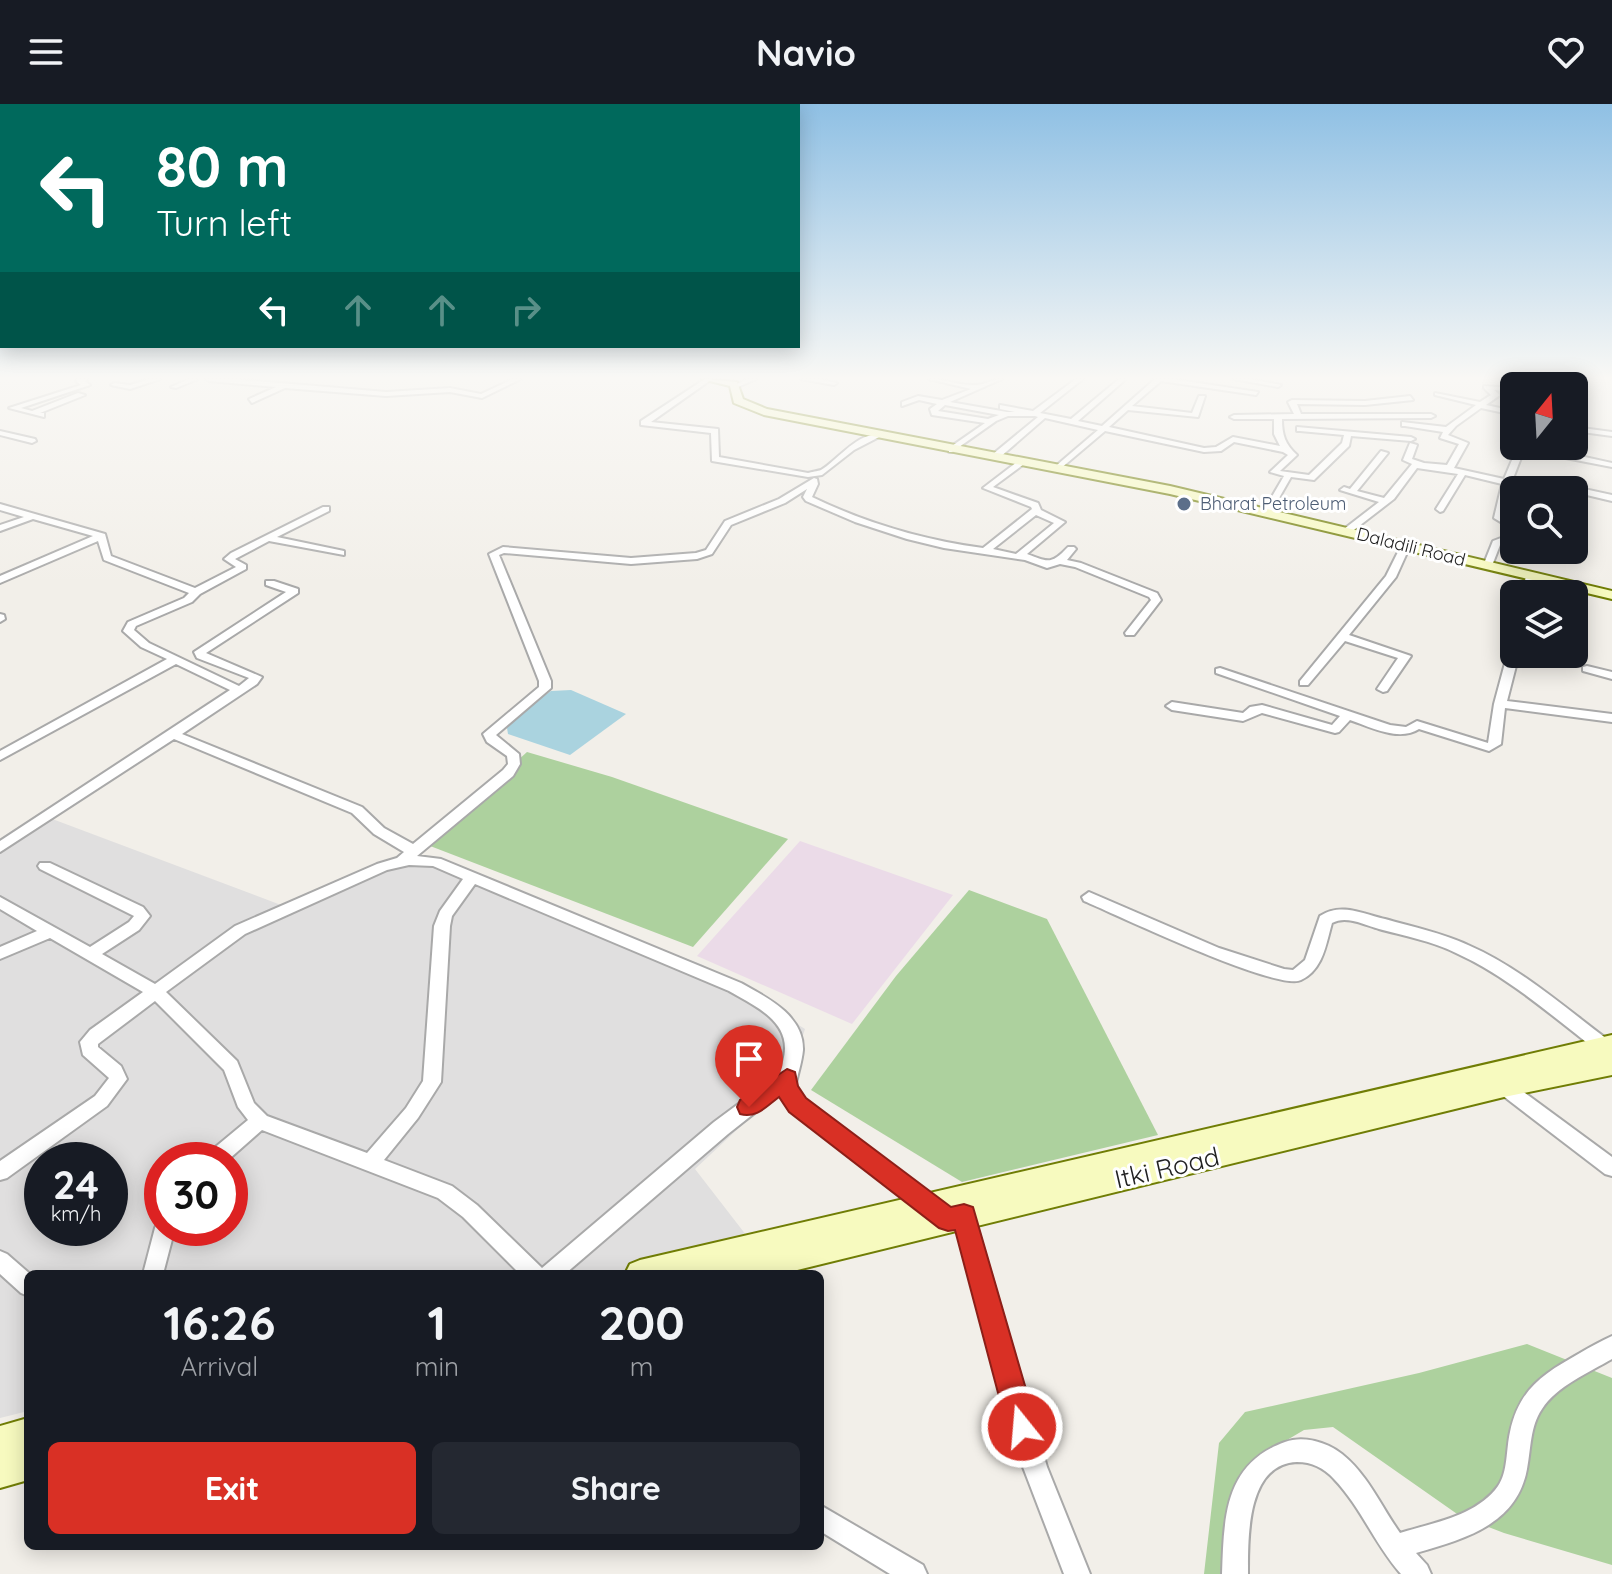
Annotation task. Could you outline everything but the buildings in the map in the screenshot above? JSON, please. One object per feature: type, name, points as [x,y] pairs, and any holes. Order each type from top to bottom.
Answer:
[{"type":"main road","name":"Daladili Road","points":[[939,448],[1060,467],[1267,512],[1612,595]]},
{"type":"main road","name":"Itki Road","points":[[738,1270],[947,1214],[1504,1087],[1610,1052]]},
{"type":"main road","points":[[660,1270],[947,1214],[1610,1052]]},
{"type":"main road","points":[[6,1465],[24,1440]]},
{"type":"street","points":[[714,448],[713,457],[720,461],[814,478]]},
{"type":"street","points":[[0,1172],[101,1101],[113,1089],[118,1079],[115,1071],[89,1050],[89,1042],[240,930],[408,855],[508,773],[514,764],[513,754],[491,739],[489,734],[545,688],[494,554],[503,550],[631,561],[697,556],[709,552],[728,523],[782,501],[852,448]]},
{"type":"street","points":[[952,450],[955,448]]},
{"type":"street","points":[[996,456],[1005,448]]},
{"type":"street","points":[[1060,467],[1082,448]]},
{"type":"street","points":[[1276,448],[1293,455],[1273,471],[1311,478],[1342,448]]},
{"type":"street","points":[[1410,448],[1407,460],[1500,480]]},
{"type":"street","points":[[1448,469],[1462,448]]},
{"type":"street","points":[[1384,453],[1348,490],[1386,501]]},
{"type":"street","points":[[1588,459],[1612,465]]},
{"type":"street","points":[[1024,461],[986,487],[1035,505],[1035,511]]},
{"type":"street","points":[[1347,531],[1386,501],[1415,465],[1420,464]]},
{"type":"street","points":[[1440,509],[1463,472]]},
{"type":"street","points":[[1267,512],[1288,476]]},
{"type":"street","points":[[814,478],[814,488],[807,497],[813,501],[928,542],[987,549],[1047,565],[1060,561],[1071,549]]},
{"type":"street","points":[[1588,493],[1612,498]]},
{"type":"street","points":[[0,507],[29,518],[102,536]]},
{"type":"street","points":[[234,694],[236,690],[231,685],[136,639],[128,631],[129,628],[188,600],[196,592],[243,567],[231,561],[230,557],[326,509]]},
{"type":"street","points":[[987,549],[1035,511]]},
{"type":"street","points":[[1023,558],[1021,554],[1060,522],[1035,511]]},
{"type":"street","points":[[0,528],[29,518]]},
{"type":"street","points":[[0,580],[102,536]]},
{"type":"street","points":[[102,536],[107,558],[196,592]]},
{"type":"street","points":[[268,538],[341,553]]},
{"type":"street","points":[[1488,566],[1496,543],[1500,541]]},
{"type":"street","points":[[1304,683],[1391,577],[1405,546]]},
{"type":"street","points":[[1060,561],[1156,597],[1130,633]]},
{"type":"street","points":[[1530,580],[1531,576]]},
{"type":"street","points":[[0,847],[253,682],[256,677],[201,656],[200,652],[294,591],[270,583]]},
{"type":"street","points":[[1341,636],[1405,656],[1383,689]]},
{"type":"street","points":[[0,756],[176,659]]},
{"type":"street","points":[[1220,671],[1396,731],[1423,726],[1489,747],[1495,744],[1500,704],[1510,668]]},
{"type":"street","points":[[1587,669],[1612,676]]},
{"type":"street","points":[[1500,704],[1612,718]]},
{"type":"street","points":[[1172,706],[1243,717],[1262,709],[1335,729],[1348,715]]},
{"type":"street","points":[[172,734],[357,810],[408,855],[436,862],[472,877],[754,996],[771,1007],[792,1034],[794,1050],[786,1088],[797,1105],[947,1214],[1035,1467],[1077,1574]]},
{"type":"street","points":[[45,866],[138,911],[142,916],[134,926],[90,954]]},
{"type":"street","points":[[371,1162],[412,1113],[432,1082],[442,926],[472,877]]},
{"type":"street","points":[[1089,897],[1213,952],[1284,975],[1296,976],[1312,963],[1325,920],[1330,916],[1346,914],[1425,936],[1458,947],[1488,962],[1610,1052]]},
{"type":"street","points":[[0,902],[156,992],[231,1066],[247,1107],[260,1121],[286,1134],[371,1162],[445,1192],[470,1211],[530,1270]]},
{"type":"street","points":[[0,953],[51,931]]},
{"type":"street","points":[[555,1270],[712,1136],[787,1078]]},
{"type":"street","points":[[1504,1087],[1612,1168]]},
{"type":"street","points":[[235,1142],[260,1121]]},
{"type":"street","points":[[154,1270],[160,1246]]},
{"type":"street","points":[[0,1261],[24,1282]]},
{"type":"street","points":[[1394,1547],[1481,1518],[1499,1502],[1512,1484],[1524,1420],[1533,1400],[1548,1386],[1612,1347]]},
{"type":"street","points":[[1235,1574],[1236,1530],[1241,1498],[1255,1471],[1275,1454],[1300,1449],[1330,1459],[1353,1482],[1394,1547],[1418,1574]]},
{"type":"street","points":[[824,1519],[914,1574]]},
{"type":"shaded area","points":[[47,817],[281,905],[399,855],[474,877],[703,965],[805,1029],[787,1083],[695,1169],[753,1244],[639,1270],[24,1270],[24,1412],[0,1418],[0,847]]},
{"type":"shaded area","points":[[800,841],[953,895],[852,1024],[697,956]]},
{"type":"green space","points":[[527,752],[612,777],[788,839],[693,947],[425,844]]},
{"type":"green space","points":[[969,890],[1047,919],[1158,1135],[962,1182],[811,1090],[896,976]]},
{"type":"green space","points":[[1527,1344],[1612,1378],[1612,1565],[1504,1533],[1460,1516],[1333,1427],[1304,1430],[1255,1459],[1237,1574],[1204,1574],[1219,1443],[1245,1412],[1419,1373]]},
{"type":"water","points":[[571,690],[626,714],[570,755],[508,734],[506,722],[551,691]]},
{"type":"place","name":"Bharat Petroleum","points":[[1184,504]]},
{"type":"route","points":[[749,1107],[787,1078],[786,1088],[797,1105],[948,1219],[964,1216],[1022,1427]]}]
